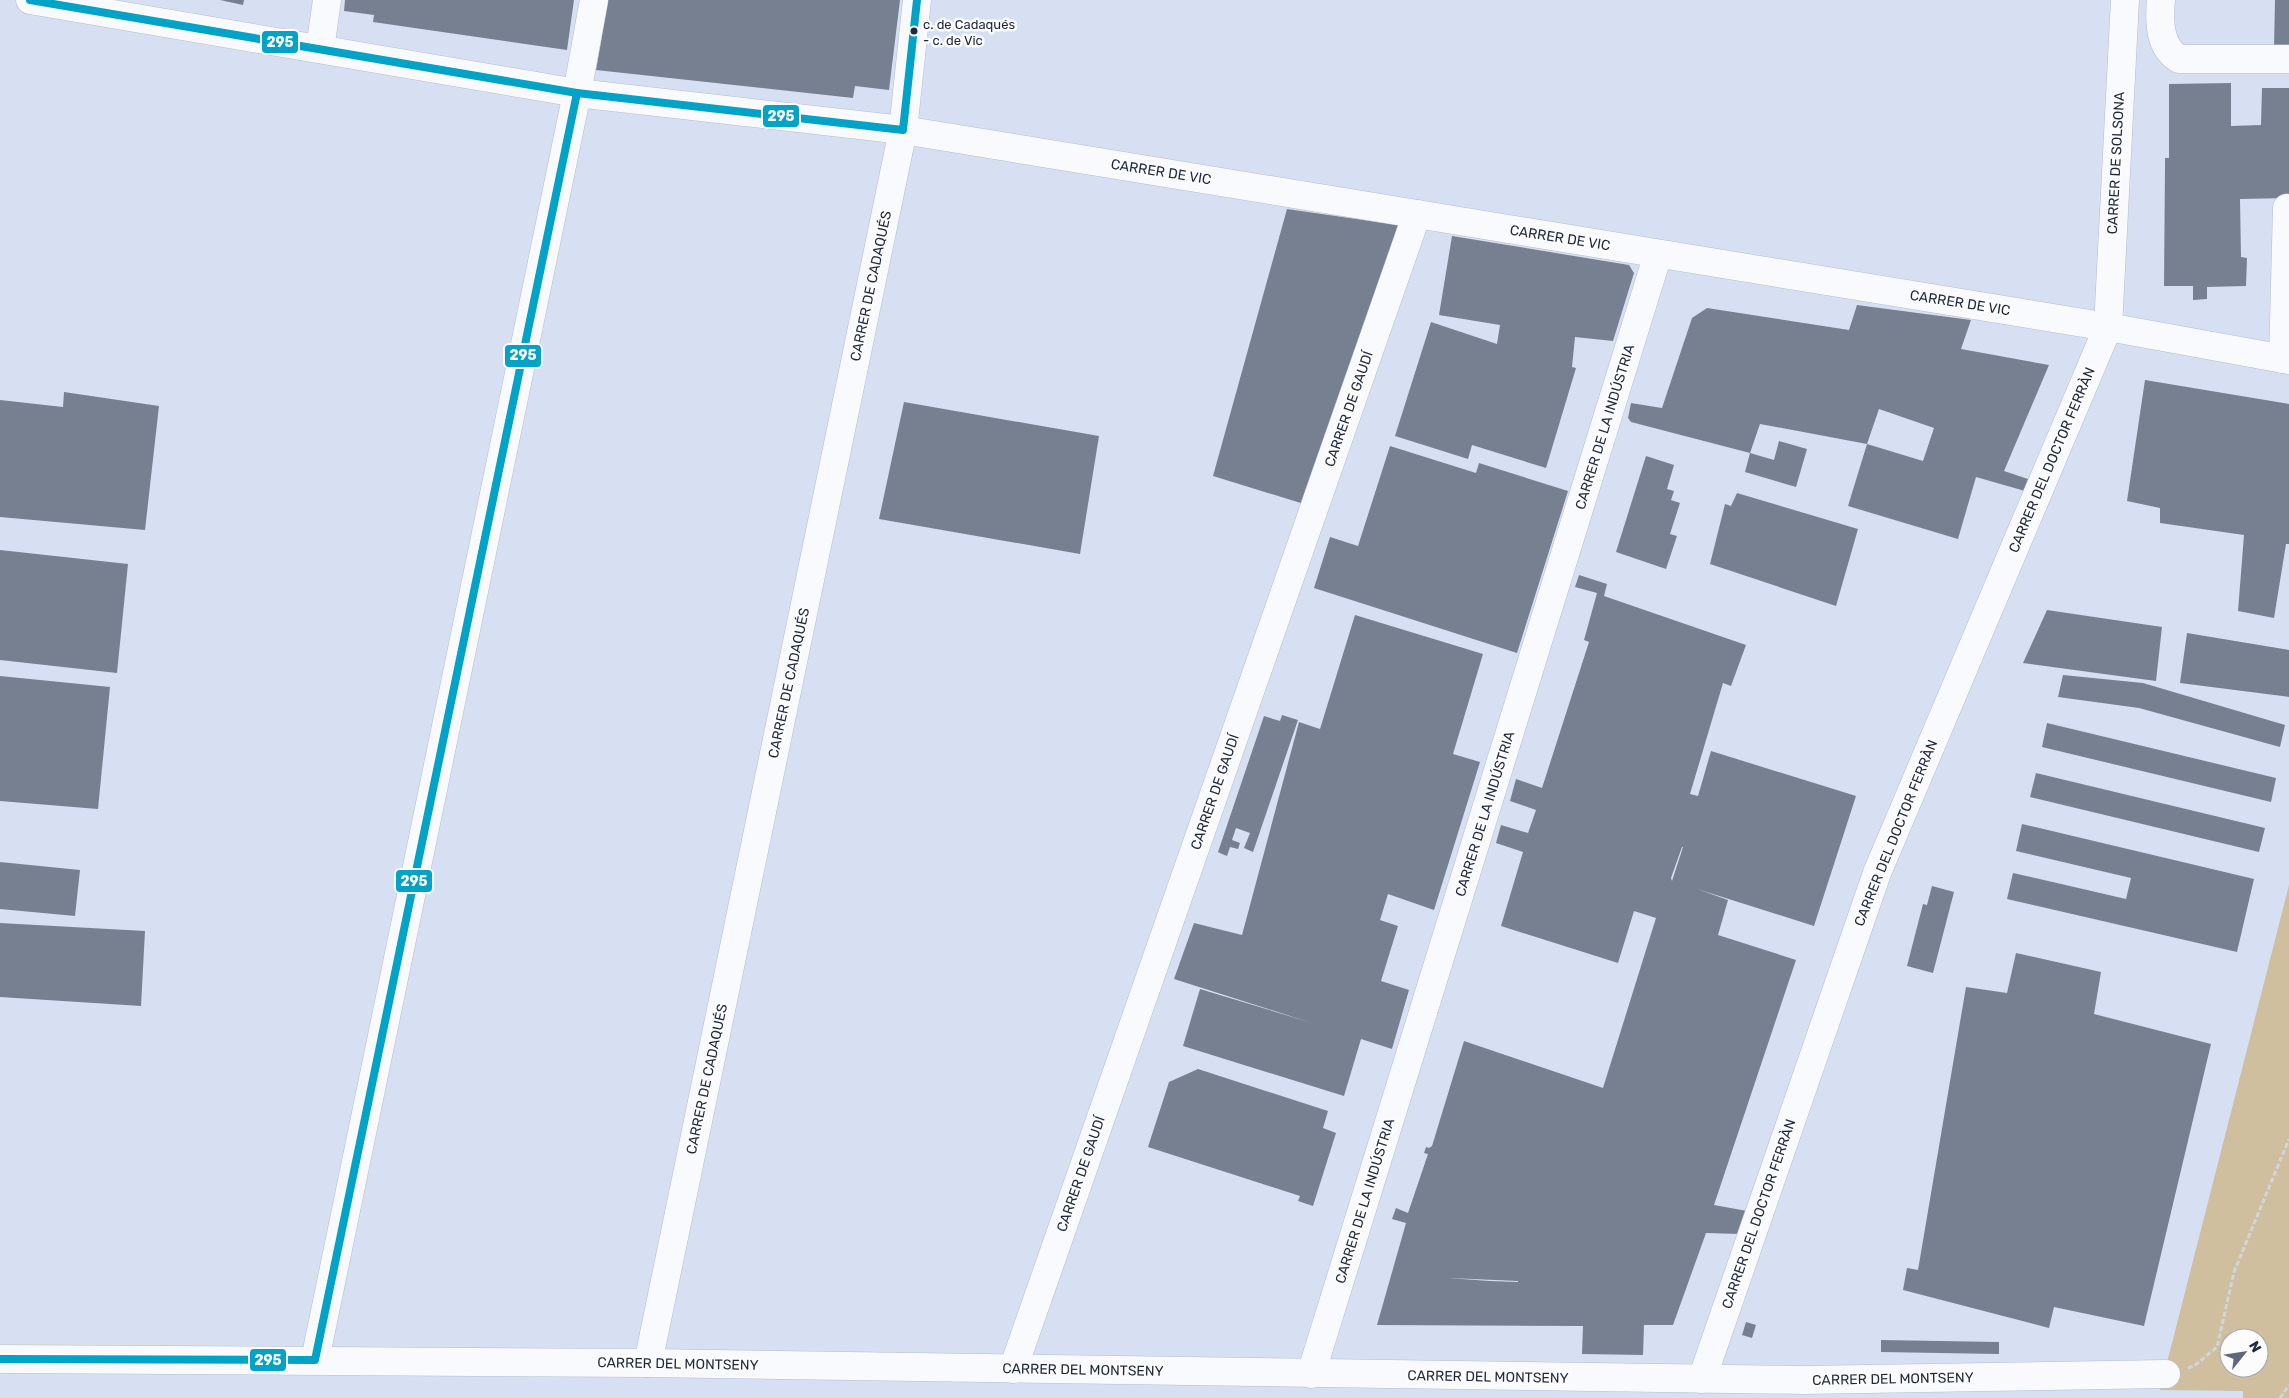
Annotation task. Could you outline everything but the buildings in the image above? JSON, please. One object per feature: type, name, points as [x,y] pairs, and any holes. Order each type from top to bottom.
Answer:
[{"type":"street","name":"CARRER DE VIC","points":[[30,0],[578,93],[903,130],[2108,327],[2286,359]]},
{"type":"street","points":[[320,50],[327,0]]},
{"type":"street","points":[[315,1360],[578,93],[594,0]]},
{"type":"street","name":"CARRER DE CADAQUÉS","points":[[648,1363],[903,130],[917,0]]},
{"type":"street","name":"CARRER DE SOLSONA","points":[[2108,327],[2125,0]]},
{"type":"street","points":[[2161,0],[2160,17],[2165,46],[2172,55],[2179,59],[2289,60]]},
{"type":"street","points":[[2286,359],[2287,208]]},
{"type":"street","name":"CARRER DE GAUDÍ","points":[[1013,1369],[1417,214]]},
{"type":"street","name":"CARRER DE LA INDÚSTRIA","points":[[1311,1374],[1658,254]]},
{"type":"street","name":"CARRER DEL DOCTOR FERRÀN","points":[[1702,1379],[1877,873],[2108,327]]},
{"type":"street","name":"CARRER DEL MONTSENY","points":[[0,1359],[648,1363],[1804,1380],[2166,1374]]},
{"type":"path","points":[[2166,1374],[2194,1366],[2217,1347],[2234,1272],[2289,1139]]},
{"type":"path","points":[[2280,1398],[2289,1385]]},
{"type":"shaded area","points":[[2289,885],[2289,1398],[2243,1398],[2243,1391],[2160,1390]]},
{"type":"transit line","name":"295","points":[[30,0],[577,93],[903,130],[917,0]]},
{"type":"transit line","name":"295","points":[[0,1359],[315,1360],[577,93]]},
{"type":"place","name":"c. de Cadaqués - c. de Vic","points":[[914,31]]}]
